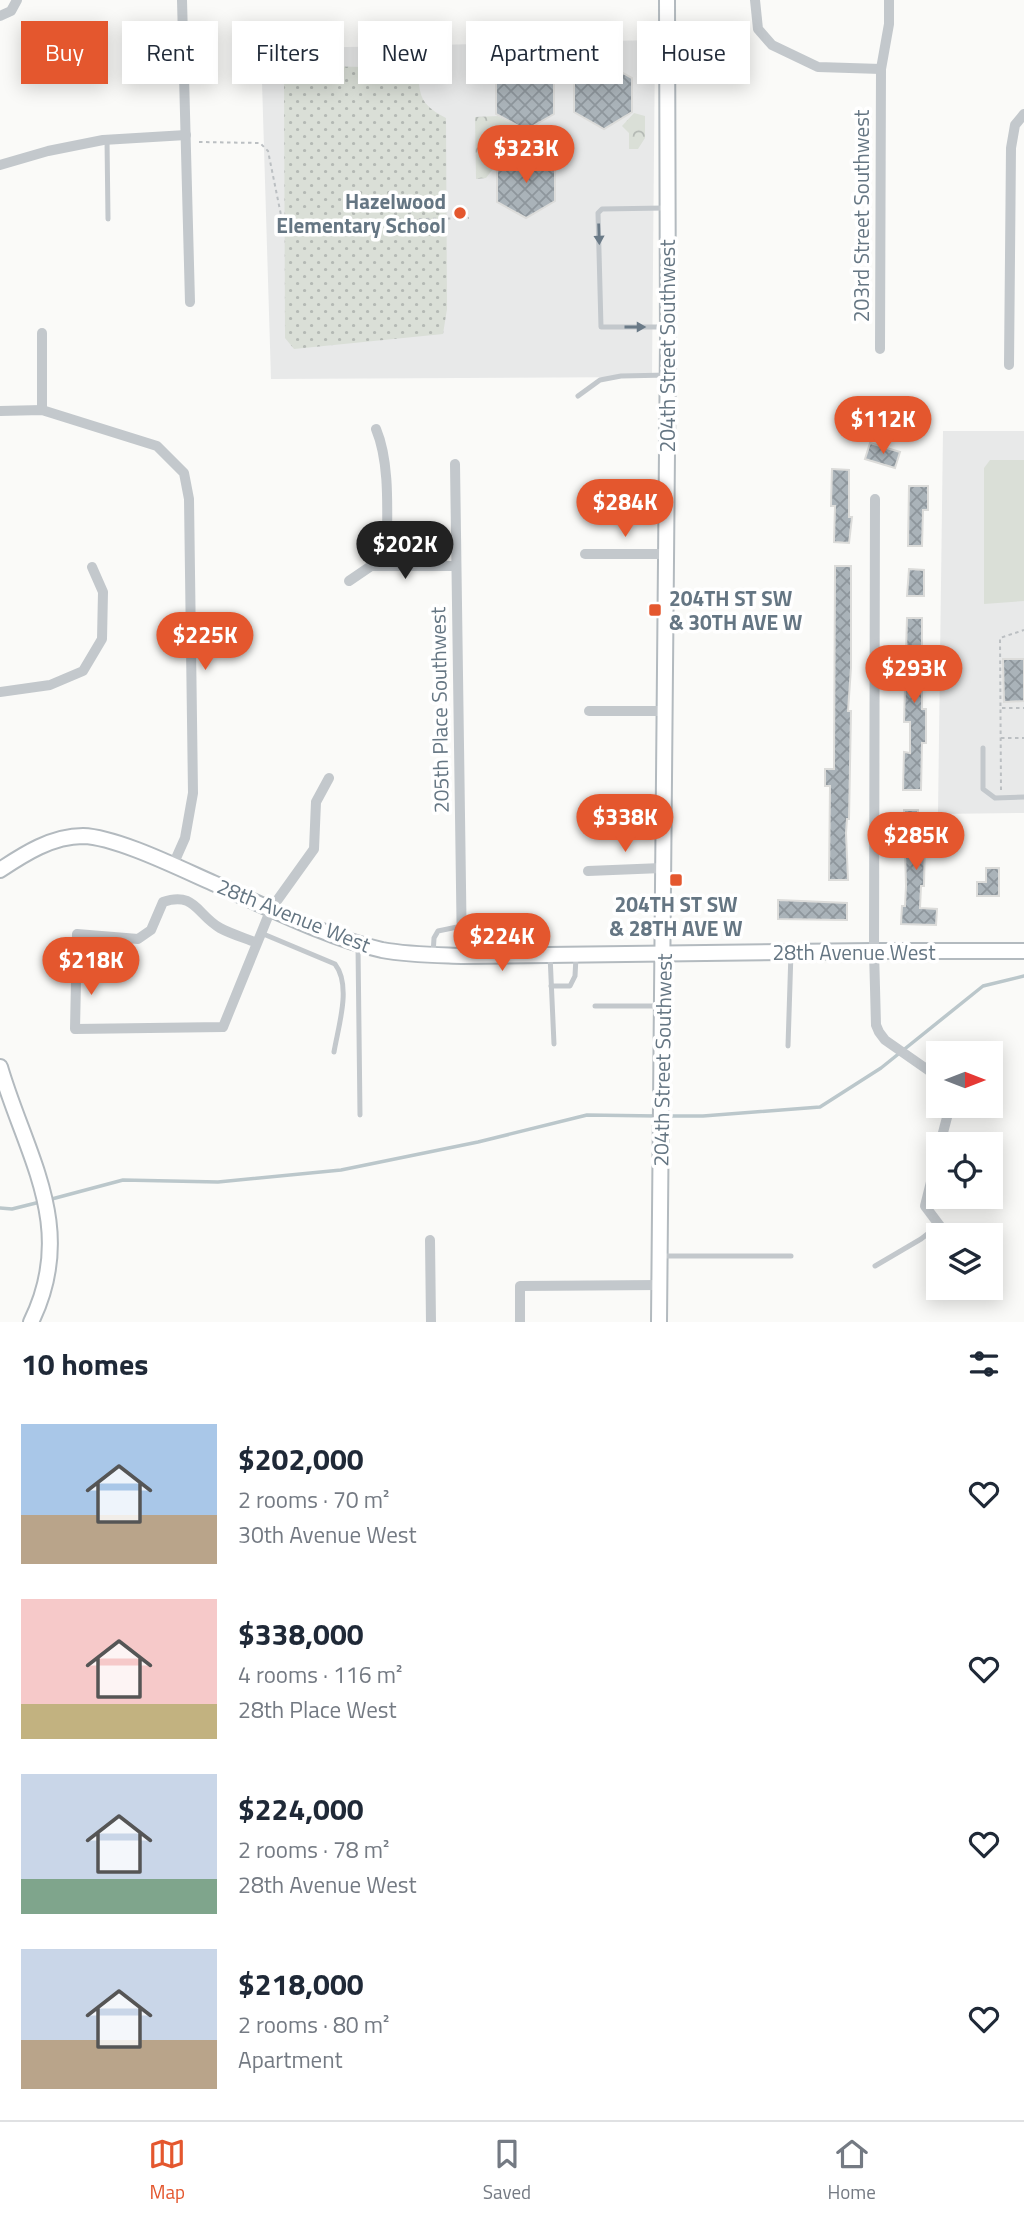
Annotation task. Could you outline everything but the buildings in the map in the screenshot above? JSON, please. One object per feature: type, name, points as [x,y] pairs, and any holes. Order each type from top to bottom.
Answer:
[{"type":"street","points":[[0,16],[10,10],[17,0]]},
{"type":"street","points":[[182,0],[190,302]]},
{"type":"street","name":"204th Street Southwest","points":[[659,1322],[668,376],[667,0]]},
{"type":"street","points":[[755,0],[758,29],[772,45],[818,67],[881,69]]},
{"type":"street","name":"203rd Street Southwest","points":[[880,349],[881,69],[889,24],[889,0]]},
{"type":"street","points":[[1009,365],[1011,148],[1015,125],[1024,114]]},
{"type":"street","points":[[0,165],[48,151],[107,139],[186,135]]},
{"type":"street","points":[[1011,247],[1024,247]]},
{"type":"street","points":[[42,333],[42,410]]},
{"type":"street","points":[[0,411],[42,410],[156,446],[184,473],[189,499],[192,793],[185,838],[173,865]]},
{"type":"street","points":[[376,429],[382,442],[385,468],[387,566]]},
{"type":"street","name":"205th Place Southwest","points":[[456,464],[463,956]]},
{"type":"street","points":[[875,499],[876,1025],[886,1040],[926,1068]]},
{"type":"street","points":[[585,554],[665,554]]},
{"type":"street","points":[[349,581],[371,566],[456,566]]},
{"type":"street","points":[[0,692],[50,685],[83,671],[102,639],[103,592],[92,567]]},
{"type":"street","points":[[589,711],[663,711]]},
{"type":"street","points":[[259,938],[220,928],[192,902],[176,898],[163,902],[151,930],[138,939],[77,934],[75,1029],[222,1027],[259,938],[271,909],[314,849],[316,802],[330,778]]},
{"type":"street","name":"28th Avenue West","points":[[0,870],[44,845],[82,836],[107,840],[358,943],[385,950],[433,955],[1024,951]]},
{"type":"street","points":[[588,870],[662,868]]},
{"type":"street","points":[[0,1067],[41,1179],[48,1214],[50,1253],[44,1288],[31,1322]]},
{"type":"street","points":[[927,1209],[938,1223]]},
{"type":"street","points":[[430,1240],[431,1322]]},
{"type":"street","points":[[520,1322],[520,1286],[659,1285]]},
{"type":"lane","points":[[107,139],[108,219]]},
{"type":"lane","points":[[668,208],[602,209],[598,214],[601,327],[668,327]]},
{"type":"lane","points":[[578,396],[600,380],[621,376],[668,376]]},
{"type":"lane","points":[[983,748],[983,789],[995,797],[1024,797]]},
{"type":"lane","points":[[433,955],[434,938],[438,931],[462,926]]},
{"type":"lane","points":[[259,938],[335,964],[342,973],[342,996],[334,1052]]},
{"type":"lane","points":[[358,943],[360,1115]]},
{"type":"lane","points":[[788,1046],[791,952]]},
{"type":"lane","points":[[550,955],[554,1044]]},
{"type":"lane","points":[[551,986],[570,986],[575,976],[576,955]]},
{"type":"lane","points":[[595,1006],[663,1006]]},
{"type":"lane","points":[[875,1266],[926,1236]]},
{"type":"lane","points":[[660,1256],[791,1256]]},
{"type":"path","points":[[186,135],[193,141],[260,143],[264,146],[268,151],[282,220],[287,222],[469,218]]},
{"type":"path","points":[[1001,797],[1000,638],[1024,630]]},
{"type":"path","points":[[1001,708],[1024,708]]},
{"type":"path","points":[[1001,738],[1024,738]]},
{"type":"shaded area","name":"Hazelwood Elementary School","points":[[637,40],[637,84],[655,84],[652,377],[271,379],[262,84],[344,84],[344,47],[358,47],[358,84],[452,84],[452,45],[466,44],[466,84],[623,84],[623,41]]},
{"type":"shaded area","points":[[943,431],[1024,431],[1024,813],[938,814]]},
{"type":"green space","points":[[344,67],[358,67],[358,84],[419,84],[426,104],[446,118],[447,309],[443,334],[294,349],[285,338],[284,84],[344,84]]},
{"type":"green space","points":[[634,113],[645,116],[645,138],[638,149],[629,149],[629,133],[622,126]]},
{"type":"green space","points":[[498,116],[528,132],[523,141],[527,149],[493,169],[486,178],[476,179],[475,117]]},
{"type":"green space","points":[[990,460],[1024,460],[1024,601],[984,604],[984,468]]},
{"type":"waterway","points":[[665,1116],[703,1116],[820,1107],[881,1068],[983,986],[1024,976]]},
{"type":"waterway","points":[[48,1200],[123,1180],[218,1182],[341,1170],[478,1142],[587,1115],[657,1116]]},
{"type":"waterway","points":[[0,1208],[12,1209],[40,1202]]},
{"type":"place","name":"Hazelwood Elementary School","points":[[460,213]]},
{"type":"place","name":"204TH ST SW & 30TH AVE W","points":[[655,610]]},
{"type":"place","name":"204TH ST SW & 28TH AVE W","points":[[676,880]]}]
